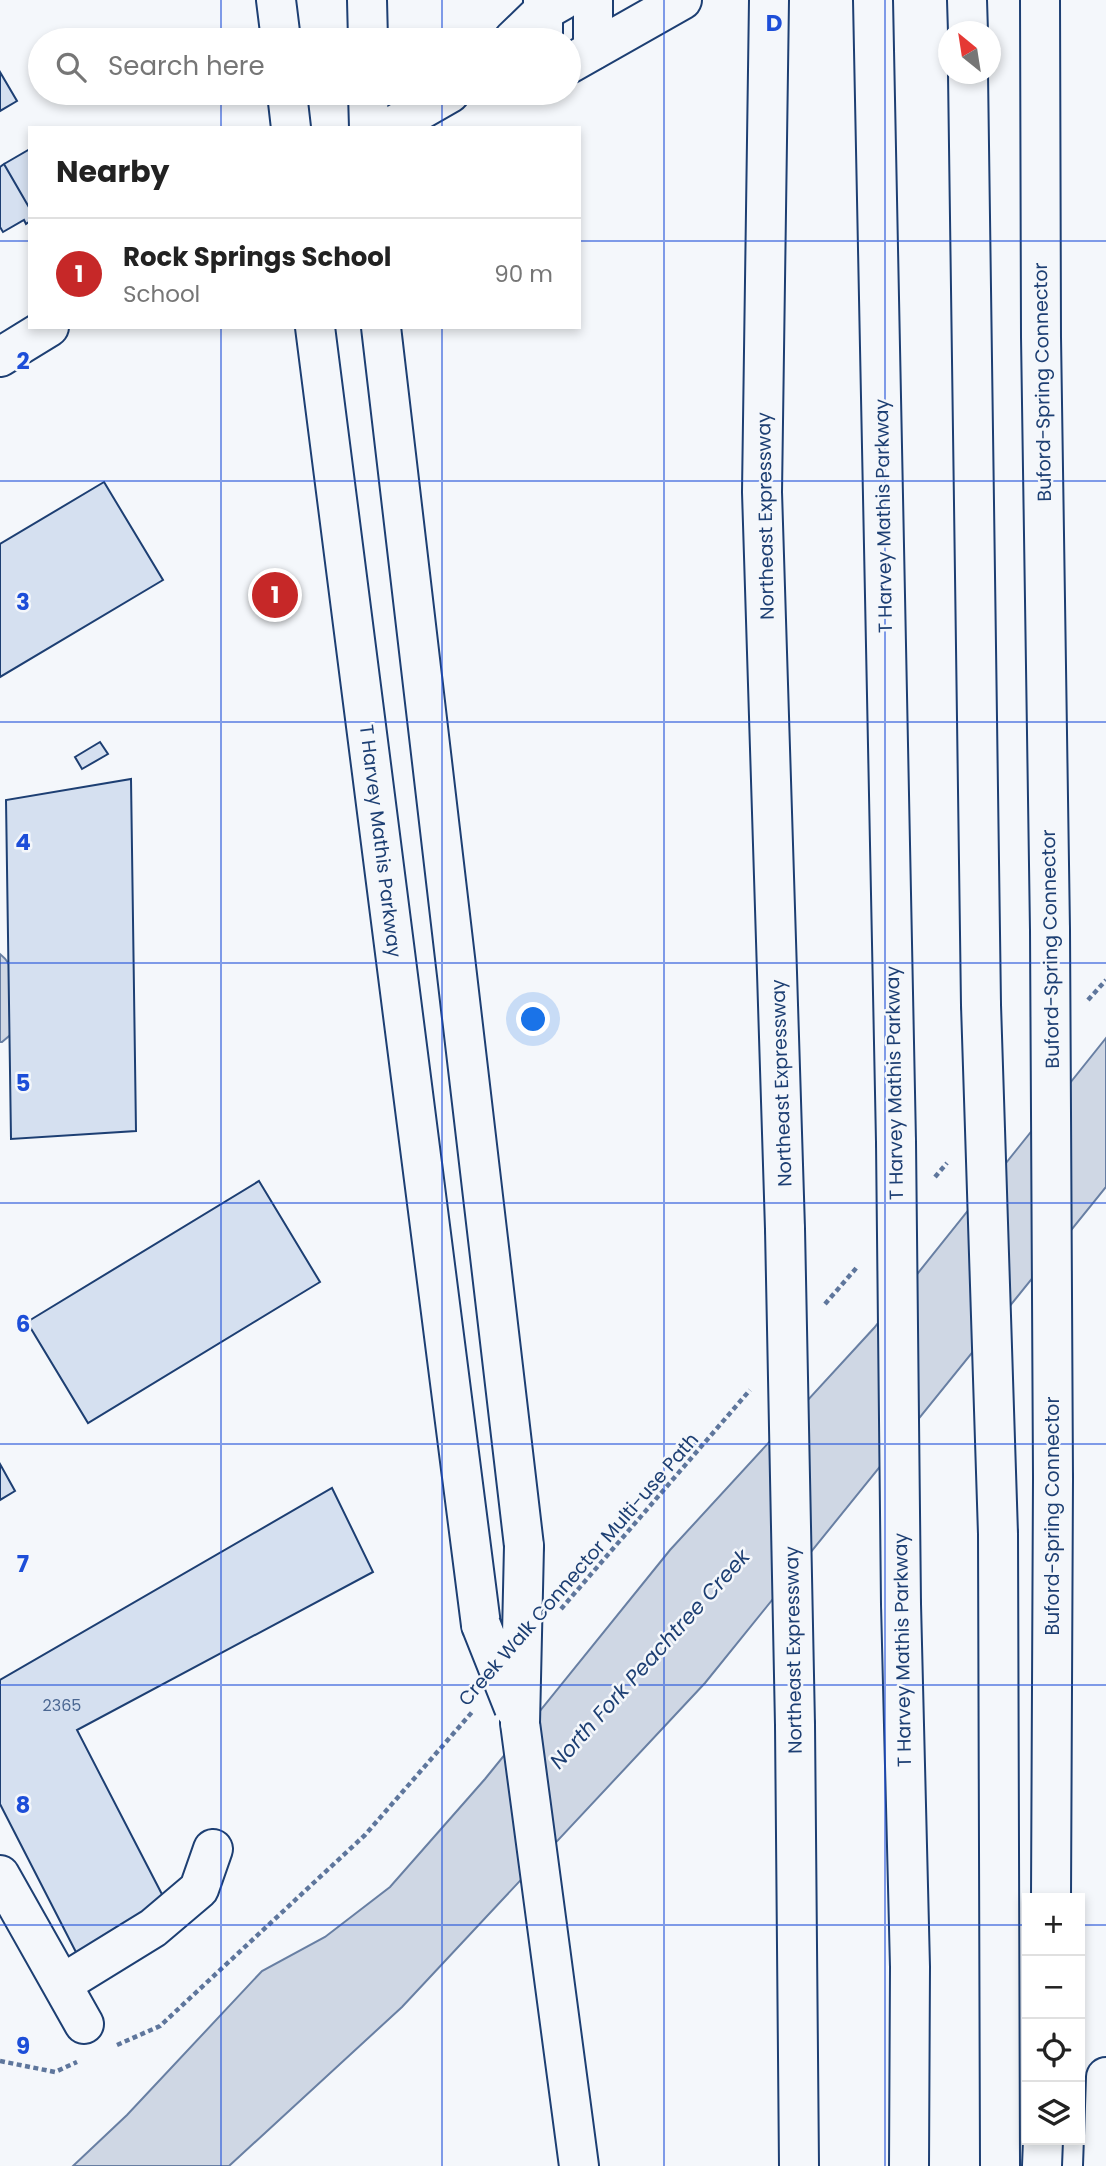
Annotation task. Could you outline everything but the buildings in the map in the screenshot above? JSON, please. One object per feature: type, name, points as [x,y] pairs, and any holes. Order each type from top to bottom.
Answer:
[{"type":"main road","points":[[367,0],[368,28]]},
{"type":"main road","points":[[581,57],[593,0]]},
{"type":"main road","points":[[581,57],[682,0]]},
{"type":"main road","name":"Northeast Expressway","points":[[769,0],[762,492],[785,1229],[795,1725],[799,2166]]},
{"type":"main road","points":[[967,0],[968,21]]},
{"type":"main road","name":"Buford-Spring Connector","points":[[1040,0],[1041,337],[1050,930],[1053,1478],[1051,1893]]},
{"type":"main road","name":"T Harvey Mathis Parkway","points":[[873,8],[895,1142],[901,1605],[910,1967],[909,2166]]},
{"type":"main road","points":[[529,28],[548,13]]},
{"type":"main road","points":[[968,84],[981,1005],[998,1534],[1000,2166]]},
{"type":"main road","points":[[289,105],[292,126]]},
{"type":"main road","points":[[368,105],[369,126]]},
{"type":"main road","points":[[392,126],[429,105]]},
{"type":"main road","points":[[0,357],[46,329]]},
{"type":"main road","name":"T Harvey Mathis Parkway","points":[[316,329],[481,1625],[520,1723]]},
{"type":"main road","points":[[381,329],[524,1546],[520,1723],[579,2166]]},
{"type":"main road","points":[[62,1984],[152,1928],[199,1889],[213,1849]]},
{"type":"main road","points":[[0,1875],[62,1984],[90,2045]]},
{"type":"main road","points":[[1103,2166],[1106,2077]]},
{"type":"main road","points":[[1042,2166],[1043,2145]]},
{"type":"path","points":[[1088,1001],[1106,980]]},
{"type":"path","points":[[932,1180],[951,1159]]},
{"type":"path","points":[[822,1307],[859,1265]]},
{"type":"path","name":"Creek Walk Connector Multi-use Path","points":[[557,1613],[758,1381]]},
{"type":"path","name":"Creek Walk Connector Multi-use Path","points":[[0,2061],[55,2072],[90,2045],[160,2025],[365,1835],[475,1709]]},
{"type":"water","points":[[0,954],[12,969],[16,990],[15,1031],[2,1042],[0,1042]]},
{"type":"water","name":"North Fork Peachtree Creek","points":[[1106,1038],[1106,1187],[705,1683],[402,2007],[229,2166],[73,2166],[127,2115],[262,1971],[325,1937],[390,1887],[485,1779],[670,1550],[874,1328]]},
{"type":"place","name":"Rock Springs School","points":[[275,595]]}]
